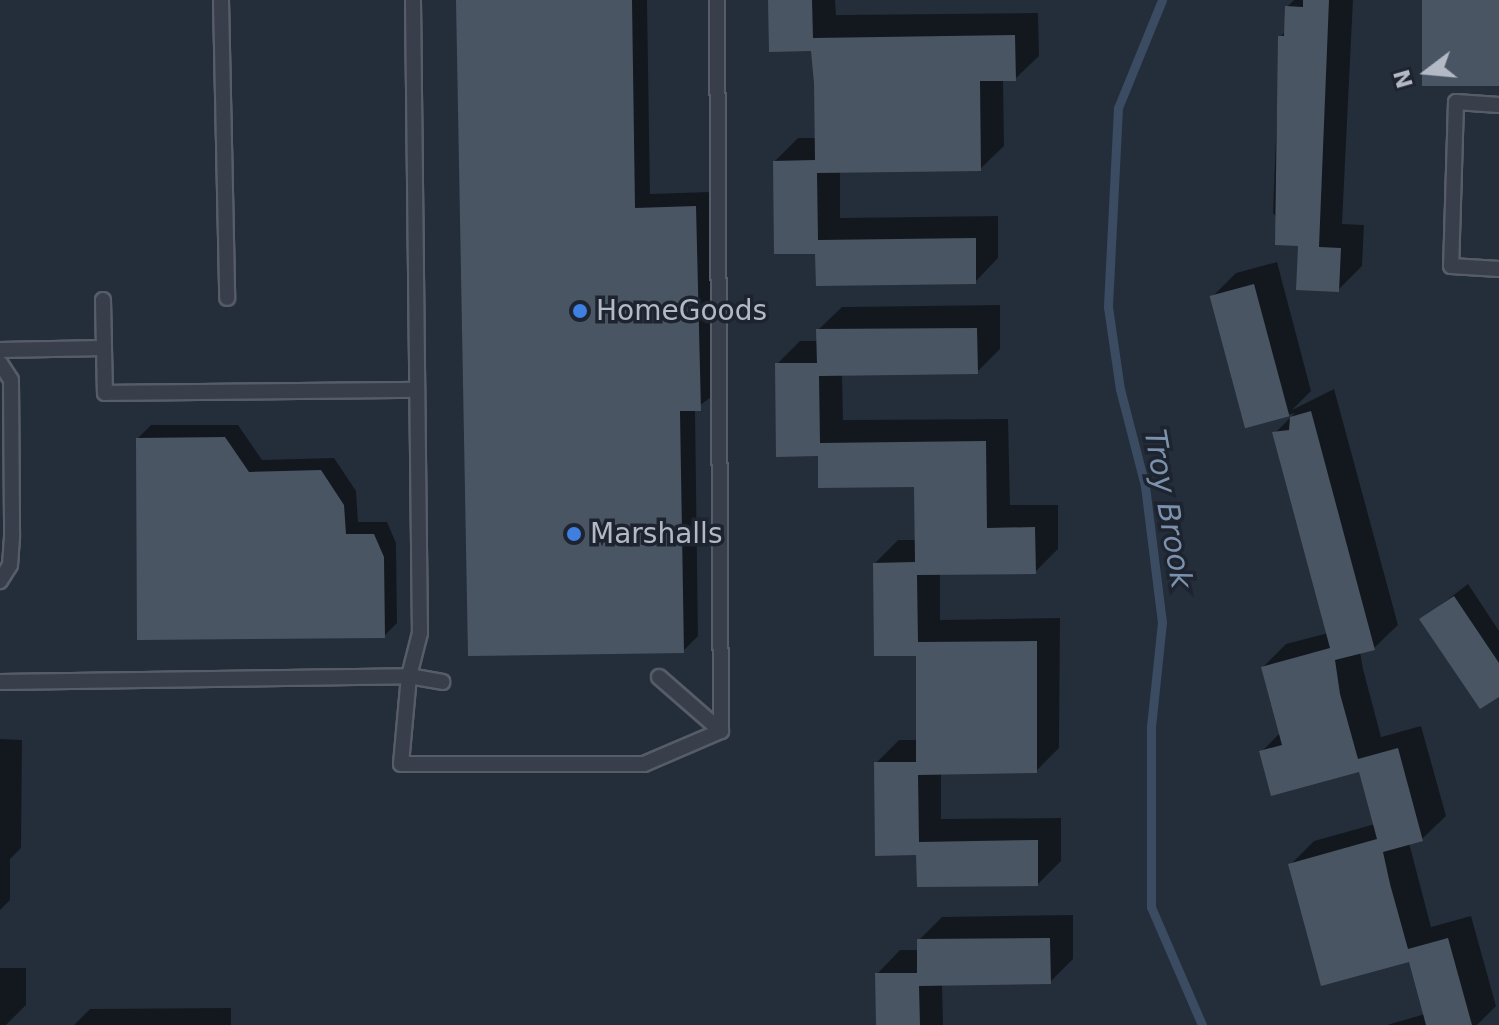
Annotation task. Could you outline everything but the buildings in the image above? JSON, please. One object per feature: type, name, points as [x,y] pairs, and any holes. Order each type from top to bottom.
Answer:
[{"type":"lane","points":[[221,0],[227,298]]},
{"type":"lane","points":[[413,0],[420,633],[409,676],[401,764],[644,764],[721,731]]},
{"type":"lane","points":[[717,0],[721,731]]},
{"type":"lane","points":[[1499,105],[1456,102],[1451,266],[1499,269]]},
{"type":"lane","points":[[103,300],[105,393],[417,390]]},
{"type":"lane","points":[[0,350],[104,348]]},
{"type":"lane","points":[[0,363],[11,380],[6,537],[10,565],[0,581]]},
{"type":"lane","points":[[0,417],[9,448]]},
{"type":"lane","points":[[0,682],[409,676],[442,682]]},
{"type":"lane","points":[[659,677],[721,731]]},
{"type":"waterway","name":"Troy Brook","points":[[1162,0],[1118,108],[1108,307],[1120,389],[1145,486],[1162,622],[1151,727],[1151,907],[1202,1025]]},
{"type":"place","name":"HomeGoods","points":[[580,311]]},
{"type":"place","name":"Marshalls","points":[[574,534]]}]
